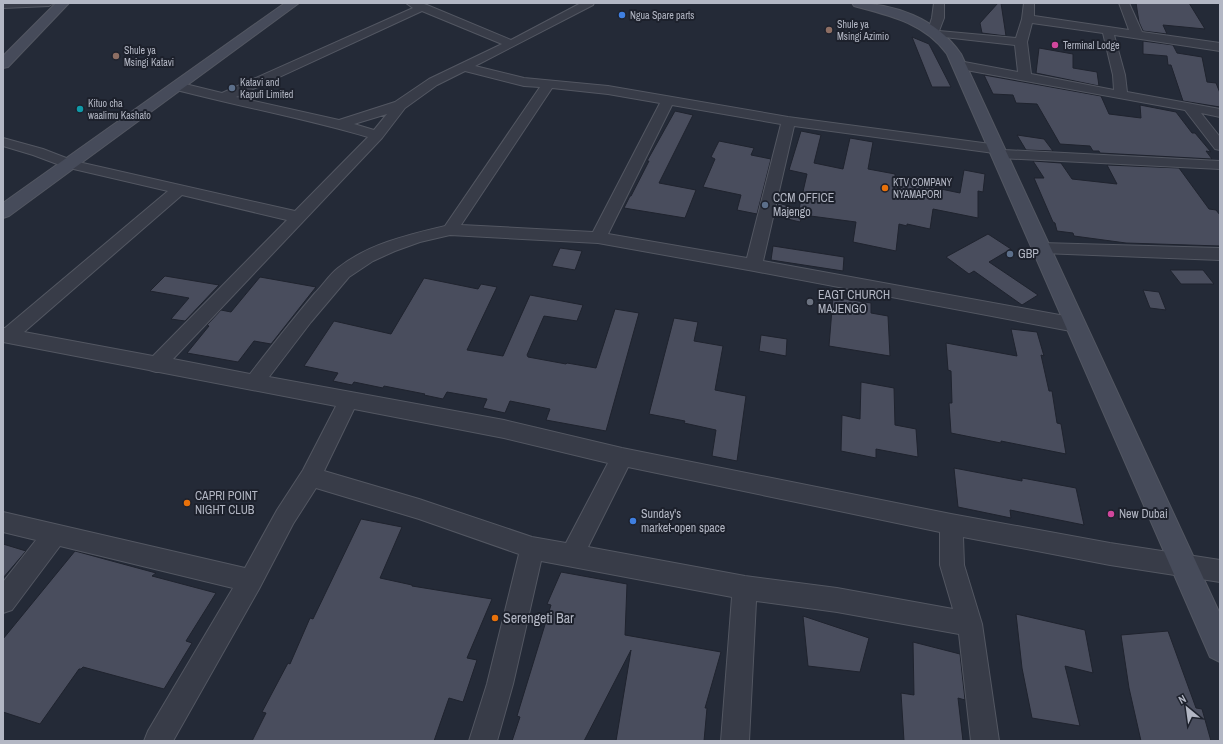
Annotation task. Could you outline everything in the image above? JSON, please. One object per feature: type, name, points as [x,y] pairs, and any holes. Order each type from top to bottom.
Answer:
[{"type":"street","points":[[3,5],[49,3]]},
{"type":"street","points":[[3,64],[63,3]]},
{"type":"street","points":[[3,212],[293,3]]},
{"type":"street","points":[[410,3],[511,44]]},
{"type":"street","points":[[341,124],[400,105],[433,82],[511,44],[589,3]]},
{"type":"street","points":[[858,3],[906,18],[936,32],[949,44],[999,152],[1220,647]]},
{"type":"street","points":[[936,32],[939,3]]},
{"type":"street","points":[[1025,78],[1021,42],[1028,19],[1029,3]]},
{"type":"street","points":[[1124,3],[1137,35]]},
{"type":"street","points":[[222,98],[423,7]]},
{"type":"street","points":[[1028,19],[1108,32],[1137,35],[1218,50]]},
{"type":"street","points":[[936,32],[1021,42]]},
{"type":"street","points":[[1108,32],[1119,75],[1121,95]]},
{"type":"street","points":[[959,65],[1220,113]]},
{"type":"street","points":[[463,67],[524,82],[608,90],[788,121],[999,152],[1220,165]]},
{"type":"street","points":[[450,230],[548,84]]},
{"type":"street","points":[[177,86],[222,98],[341,124],[377,135]]},
{"type":"street","points":[[598,238],[668,100]]},
{"type":"street","points":[[156,365],[377,135],[400,105]]},
{"type":"street","points":[[1189,107],[1220,146]]},
{"type":"street","points":[[754,265],[788,121]]},
{"type":"street","points":[[3,142],[38,152],[70,164],[297,217]]},
{"type":"street","points":[[5,335],[180,189]]},
{"type":"street","points":[[254,382],[304,317],[343,273],[367,257],[389,247],[416,238],[450,230],[598,238],[754,265],[1076,325]]},
{"type":"street","points":[[1042,248],[1220,254]]},
{"type":"street","points":[[5,335],[156,365],[504,429],[622,457],[951,524],[1110,554],[1220,571]]},
{"type":"street","points":[[158,741],[251,581],[285,517],[311,477],[349,400]]},
{"type":"street","points":[[572,556],[622,457]]},
{"type":"street","points":[[311,477],[419,509],[532,548],[745,588],[837,600],[970,624]]},
{"type":"street","points":[[3,522],[251,581]]},
{"type":"street","points":[[951,524],[952,564],[970,624],[985,741]]},
{"type":"street","points":[[3,601],[55,534]]},
{"type":"street","points":[[483,741],[500,684],[532,548]]},
{"type":"street","points":[[736,741],[745,588]]},
{"type":"building","points":[[998,3],[1001,3],[1006,36],[982,33],[980,23]]},
{"type":"building","points":[[1136,3],[1189,3],[1205,29],[1163,25],[1167,34],[1143,31],[1139,22]]},
{"type":"building","points":[[912,37],[929,44],[951,87],[932,87]]},
{"type":"building","points":[[1143,41],[1173,45],[1177,53],[1202,57],[1207,82],[1216,83],[1220,93],[1220,107],[1183,101],[1171,65],[1168,65],[1167,56],[1143,54]]},
{"type":"building","points":[[1039,48],[1073,54],[1073,68],[1097,72],[1099,86],[1036,73]]},
{"type":"building","points":[[984,75],[1101,96],[1109,114],[1141,118],[1140,105],[1176,112],[1192,133],[1195,133],[1211,152],[1206,151],[1212,159],[1100,153],[1099,151],[1093,151],[1090,146],[1060,144],[1037,104],[1016,103],[1013,95],[993,94]]},
{"type":"building","points":[[675,111],[693,115],[659,183],[696,190],[685,218],[624,208],[649,161],[647,161]]},
{"type":"building","points":[[801,131],[821,135],[814,163],[843,169],[850,138],[873,142],[868,169],[895,174],[895,177],[930,181],[931,187],[960,193],[964,170],[985,174],[983,192],[978,191],[978,218],[933,209],[930,229],[907,224],[907,226],[899,224],[896,251],[853,242],[856,222],[803,215],[800,222],[775,216],[778,203],[799,209],[807,174],[789,170]]},
{"type":"building","points":[[1017,135],[1044,139],[1053,151],[1026,150]]},
{"type":"building","points":[[719,141],[754,148],[751,155],[771,159],[757,214],[737,210],[741,195],[703,187],[715,159],[711,157]]},
{"type":"building","points":[[1033,161],[1061,163],[1072,179],[1117,184],[1107,165],[1179,168],[1209,209],[1216,210],[1220,215],[1220,246],[1126,243],[1074,236],[1073,233],[1057,231],[1055,223],[1053,222],[1034,178],[1044,178]]},
{"type":"building","points":[[988,234],[1011,249],[989,262],[1038,295],[1022,305],[974,271],[969,274],[946,257]]},
{"type":"building","points":[[773,246],[844,257],[843,271],[771,260]]},
{"type":"building","points":[[560,248],[582,251],[575,270],[552,266]]},
{"type":"building","points":[[1170,270],[1203,270],[1214,284],[1181,284]]},
{"type":"building","points":[[165,276],[219,285],[185,321],[171,319],[189,298],[150,291]]},
{"type":"building","points":[[260,277],[316,287],[271,344],[254,341],[238,362],[187,353],[209,326],[207,325],[221,310],[231,312]]},
{"type":"building","points":[[424,278],[478,289],[481,284],[497,287],[467,350],[503,356],[530,295],[583,305],[577,321],[544,316],[527,355],[528,357],[566,364],[596,368],[615,309],[639,313],[606,431],[546,420],[550,409],[510,401],[505,413],[483,408],[487,399],[447,392],[443,399],[384,386],[383,388],[354,382],[352,385],[333,381],[338,373],[304,366],[334,321],[391,334]]},
{"type":"building","points":[[1143,290],[1159,292],[1166,310],[1150,308]]},
{"type":"building","points":[[833,297],[871,303],[871,313],[888,316],[890,356],[829,346]]},
{"type":"building","points":[[674,318],[698,322],[694,341],[723,346],[715,390],[746,396],[737,461],[712,456],[716,430],[684,423],[685,421],[649,414]]},
{"type":"building","points":[[1011,329],[1037,332],[1044,356],[1041,355],[1049,391],[1052,391],[1057,423],[1061,424],[1066,454],[951,433],[949,403],[952,403],[951,371],[948,370],[946,343],[1017,356]]},
{"type":"building","points":[[761,335],[787,339],[786,356],[759,351]]},
{"type":"building","points":[[861,382],[894,388],[895,425],[916,429],[918,457],[876,449],[876,458],[841,451],[842,415],[860,419]]},
{"type":"building","points":[[954,468],[1022,481],[1022,478],[1076,488],[1084,525],[1010,510],[1011,518],[958,507]]},
{"type":"building","points":[[361,519],[402,527],[380,578],[412,586],[492,599],[467,658],[477,660],[463,702],[449,698],[434,741],[252,741],[266,713],[262,712],[288,663],[290,664],[310,618],[313,619]]},
{"type":"building","points":[[3,544],[26,551],[3,578]]},
{"type":"building","points":[[75,551],[156,573],[152,576],[216,593],[186,641],[192,643],[164,689],[83,667],[79,669],[40,724],[3,712],[3,639]]},
{"type":"building","points":[[561,572],[627,584],[625,635],[721,652],[705,708],[707,708],[704,741],[616,741],[631,650],[584,741],[512,741],[520,717],[517,716],[551,605],[547,604]]},
{"type":"building","points":[[1016,614],[1085,630],[1093,673],[1065,666],[1080,726],[1032,718],[1022,668]]},
{"type":"building","points":[[803,616],[869,638],[860,672],[808,666]]},
{"type":"building","points":[[1168,631],[1196,708],[1202,709],[1211,741],[1141,741],[1129,688],[1121,635]]},
{"type":"building","points":[[913,642],[960,654],[965,700],[958,698],[963,741],[904,741],[901,693],[914,695]]},
{"type":"place","name":"Ngua Spare parts","points":[[622,15]]},
{"type":"place","name":"Shule ya Msingi Azimio","points":[[829,30]]},
{"type":"place","name":"Terminal Lodge","points":[[1055,45]]},
{"type":"place","name":"Shule ya Msingi Katavi","points":[[116,56]]},
{"type":"place","name":"Katavi and Kapufi Limited","points":[[232,88]]},
{"type":"place","name":"Kituo cha waalimu Kashato","points":[[80,109]]},
{"type":"place","name":"KTV COMPANY NYAMAPORI","points":[[885,188]]},
{"type":"place","name":"CCM OFFICE Majengo","points":[[765,205]]},
{"type":"place","name":"GBP","points":[[1010,254]]},
{"type":"place","name":"EAGT CHURCH MAJENGO","points":[[810,302]]},
{"type":"place","name":"CAPRI POINT NIGHT CLUB","points":[[187,503]]},
{"type":"place","name":"New Dubai","points":[[1111,514]]},
{"type":"place","name":"Sunday's market-open space","points":[[633,521]]},
{"type":"place","name":"Serengeti Bar","points":[[495,618]]}]
